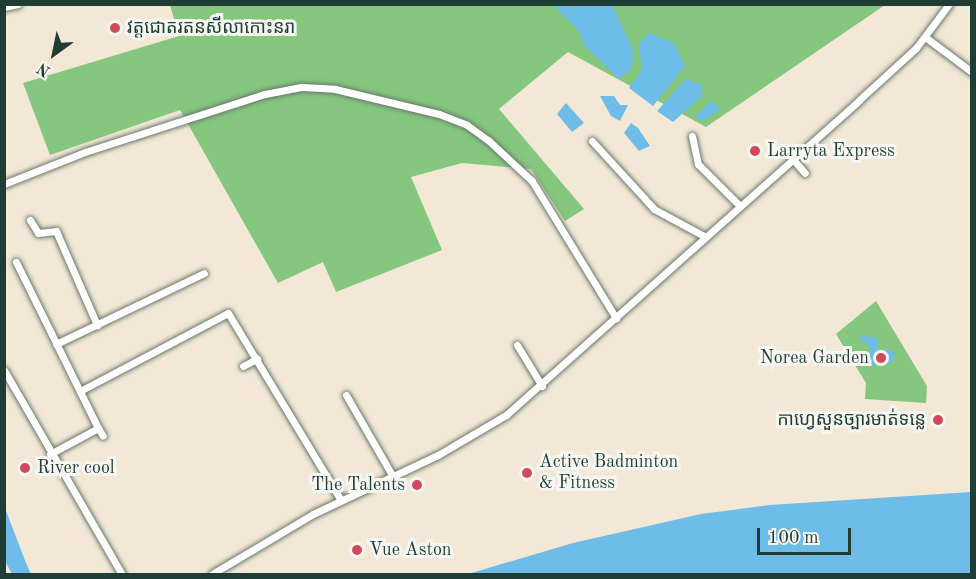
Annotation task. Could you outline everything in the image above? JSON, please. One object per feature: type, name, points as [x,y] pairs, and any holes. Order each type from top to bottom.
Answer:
[{"type":"street","points":[[4,7],[18,4]]},
{"type":"street","points":[[212,574],[341,500],[469,438],[542,386],[791,157],[859,100],[925,37],[949,4]]},
{"type":"street","points":[[925,37],[972,72]]},
{"type":"street","points":[[4,184],[85,152],[265,94],[302,87],[334,89],[439,114],[467,125],[488,140],[532,182],[616,318]]},
{"type":"street","points":[[692,136],[698,164],[739,205]]},
{"type":"street","points":[[592,141],[654,209],[704,236]]},
{"type":"street","points":[[791,157],[805,173]]},
{"type":"street","points":[[30,220],[38,233],[56,231],[97,325]]},
{"type":"street","points":[[16,262],[102,436]]},
{"type":"street","points":[[56,344],[204,273]]},
{"type":"street","points":[[80,391],[228,313],[341,500]]},
{"type":"street","points":[[517,345],[542,386]]},
{"type":"street","points":[[243,366],[256,359]]},
{"type":"street","points":[[4,370],[50,454],[122,574]]},
{"type":"street","points":[[346,395],[392,475]]},
{"type":"street","points":[[50,454],[98,428]]},
{"type":"green space","points":[[170,5],[885,5],[706,127],[568,52],[499,109],[584,209],[565,221],[531,169],[462,163],[411,177],[442,250],[336,292],[323,262],[278,283],[180,110],[50,155],[23,83],[179,36]]},
{"type":"green space","name":"Norea Garden","points":[[876,301],[927,386],[926,403],[865,399],[866,383],[836,334]]},
{"type":"water","points":[[553,5],[612,5],[633,49],[632,68],[619,79],[584,45],[578,30]]},
{"type":"water","points":[[649,33],[674,43],[685,66],[653,106],[629,88],[642,70],[639,44]]},
{"type":"water","points":[[686,79],[701,85],[701,97],[673,122],[657,111]]},
{"type":"water","points":[[600,96],[614,96],[620,105],[628,105],[620,121],[611,116]]},
{"type":"water","points":[[711,101],[721,109],[702,121],[696,116]]},
{"type":"water","points":[[566,103],[584,123],[572,132],[557,114]]},
{"type":"water","points":[[631,123],[638,128],[650,146],[639,151],[624,133]]},
{"type":"water","points":[[862,336],[878,338],[877,356],[885,349],[895,353],[892,363],[874,366],[870,362],[869,345],[859,340]]},
{"type":"water","points":[[971,492],[971,574],[468,574],[573,543],[701,514],[770,505]]},
{"type":"water","points":[[5,508],[31,574],[12,574],[5,561]]},
{"type":"place","name":"វត្តជោតរតនសីលាកោះនរា","points":[[115,28]]},
{"type":"place","name":"Larryta Express","points":[[755,151]]},
{"type":"place","name":"Norea Garden","points":[[881,358]]},
{"type":"place","name":"កាហ្វេសួនច្បារមាត់ទន្លេ","points":[[938,420]]},
{"type":"place","name":"River cool","points":[[25,468]]},
{"type":"place","name":"Active Badminton & Fitness","points":[[527,473]]},
{"type":"place","name":"The Talents","points":[[417,485]]},
{"type":"place","name":"Vue Aston","points":[[357,550]]}]
